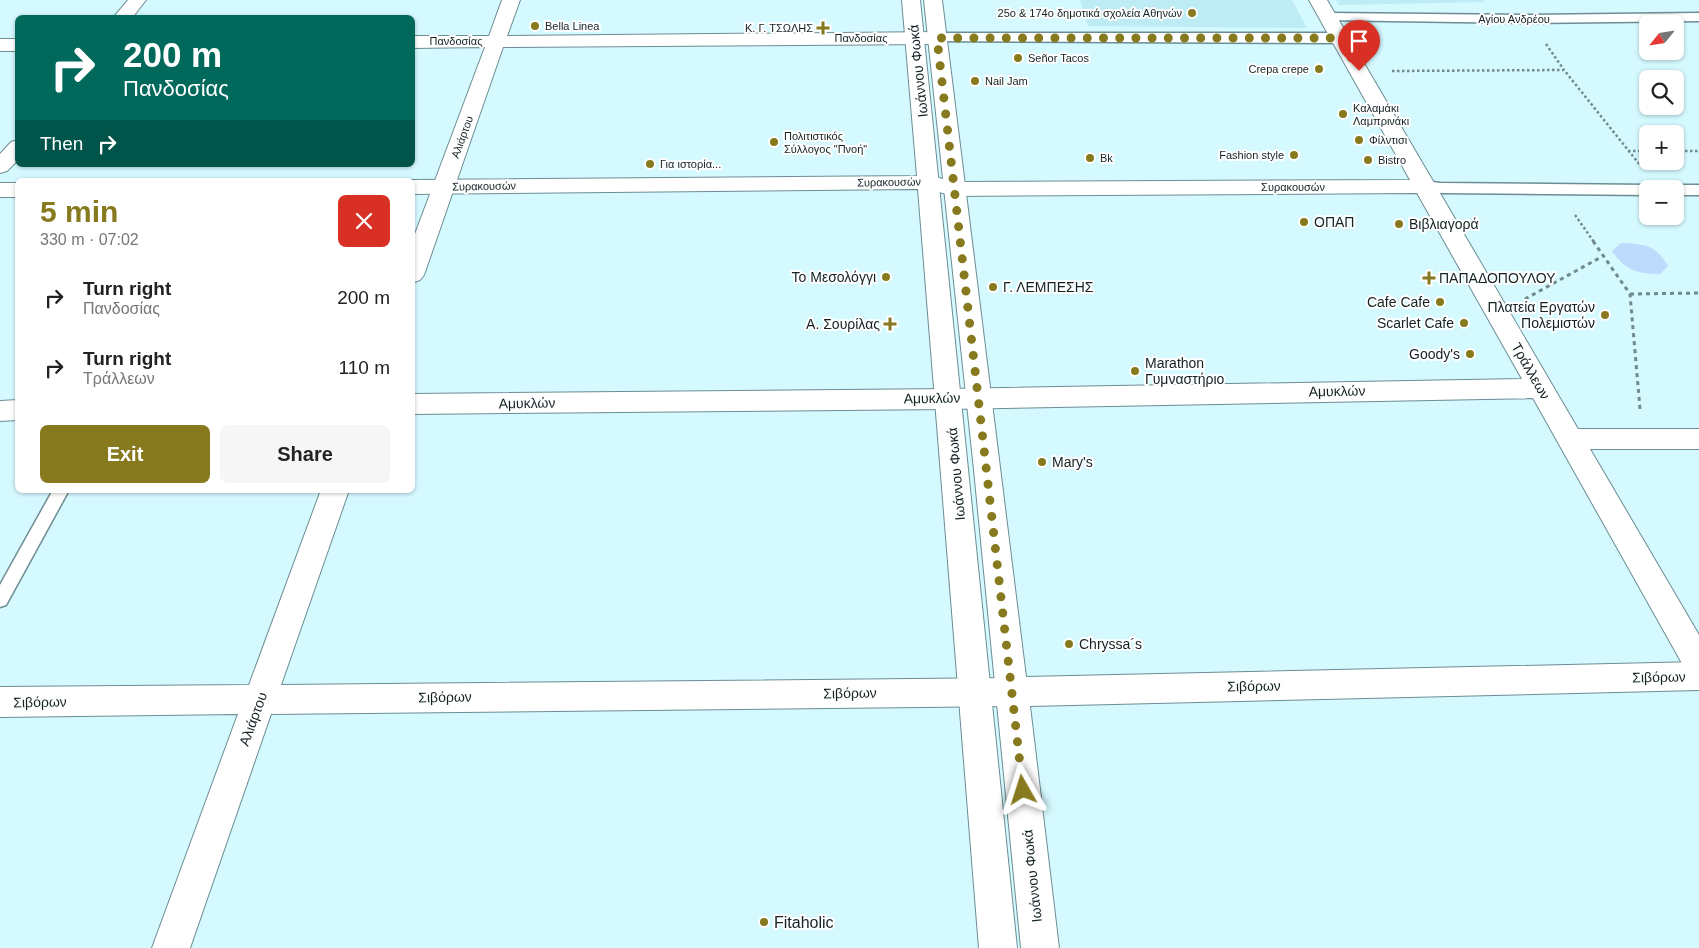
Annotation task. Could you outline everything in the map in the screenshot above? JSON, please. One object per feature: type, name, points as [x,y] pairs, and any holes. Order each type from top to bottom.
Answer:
[{"type":"street","points":[[124,15],[137,0]]},
{"type":"street","name":"Αλιάρτου","points":[[415,267],[511,0]]},
{"type":"street","name":"Ιωάννου Φωκά","points":[[911,0],[926,38],[954,189],[1013,692],[1040,948]]},
{"type":"street","name":"Ιωάννου Φωκά","points":[[933,0],[926,38],[928,182],[998,948]]},
{"type":"street","points":[[1518,6],[1528,19]]},
{"type":"street","name":"Αγίου Ανδρέου","points":[[1323,9],[1528,19],[1699,17]]},
{"type":"street","name":"Τράλλεων","points":[[1323,9],[1699,664]]},
{"type":"street","name":"Πανδοσίας","points":[[415,42],[926,38],[1340,38]]},
{"type":"street","points":[[0,45],[15,45]]},
{"type":"street","points":[[0,167],[15,150]]},
{"type":"street","name":"Συρακουσών","points":[[415,186],[928,182],[954,189],[1425,186]]},
{"type":"street","points":[[1425,186],[1557,191],[1639,190]]},
{"type":"street","points":[[0,190],[15,190]]},
{"type":"street","points":[[1684,190],[1699,190]]},
{"type":"street","name":"Αμυκλών","points":[[415,404],[949,399],[1541,388]]},
{"type":"street","points":[[0,411],[15,410]]},
{"type":"street","points":[[1570,439],[1699,439]]},
{"type":"street","name":"Αλιάρτου","points":[[171,948],[334,493]]},
{"type":"street","name":"Σιβόρων","points":[[0,702],[1013,692],[1699,676]]},
{"type":"lane","points":[[0,600],[59,493]]},
{"type":"path","points":[[1359,71],[1564,70],[1628,151],[1639,151]]},
{"type":"path","points":[[1684,151],[1699,151]]},
{"type":"path","points":[[1557,191],[1630,294],[1642,439]]},
{"type":"path","points":[[1498,313],[1604,256]]},
{"type":"path","points":[[1630,294],[1699,293]]},
{"type":"shaded area","name":"25ο & 174ο δημοτικά σχολεία Αθηνών","points":[[1080,0],[1292,0],[1307,28],[1088,26]]},
{"type":"shaded area","points":[[1336,0],[1483,0],[1485,2],[1339,5]]},
{"type":"shaded area","points":[[1621,243],[1649,247],[1659,254],[1668,266],[1660,274],[1632,270],[1622,263],[1612,251]]},
{"type":"place","name":"25ο & 174ο δημοτικά σχολεία Αθηνών","points":[[1192,13]]},
{"type":"place","name":"Bella Linea","points":[[535,26]]},
{"type":"place","name":"Κ. Γ. ΤΣΩΛΗΣ","points":[[823,28]]},
{"type":"place","name":"Señor Tacos","points":[[1018,58]]},
{"type":"place","name":"Crepa crepe","points":[[1319,69]]},
{"type":"place","name":"Nail Jam","points":[[975,81]]},
{"type":"place","name":"Καλαμάκι Λαμπρινάκι","points":[[1343,114]]},
{"type":"place","name":"Φίλντισι","points":[[1359,140]]},
{"type":"place","name":"Πολιτιστικός Σύλλογος \"Πνοή\"","points":[[774,142]]},
{"type":"place","name":"Fashion style","points":[[1294,155]]},
{"type":"place","name":"Bk","points":[[1090,158]]},
{"type":"place","name":"Bistro","points":[[1368,160]]},
{"type":"place","name":"Για ιστορία...","points":[[650,164]]},
{"type":"place","name":"ΟΠΑΠ","points":[[1304,222]]},
{"type":"place","name":"Βιβλιαγορά","points":[[1399,224]]},
{"type":"place","name":"Το Μεσολόγγι","points":[[886,277]]},
{"type":"place","name":"ΠΑΠΑΔΟΠΟΥΛΟΥ","points":[[1429,278]]},
{"type":"place","name":"Γ. ΛΕΜΠΕΣΗΣ","points":[[993,287]]},
{"type":"place","name":"Cafe Cafe","points":[[1440,302]]},
{"type":"place","name":"Πλατεία Εργατών Πολεμιστών","points":[[1605,315]]},
{"type":"place","name":"Scarlet Cafe","points":[[1464,323]]},
{"type":"place","name":"Α. Σουρίλας","points":[[890,324]]},
{"type":"place","name":"Goody's","points":[[1470,354]]},
{"type":"place","name":"Marathon Γυμναστήριο","points":[[1135,371]]},
{"type":"place","name":"Mary's","points":[[1042,462]]},
{"type":"place","name":"Chryssa´s","points":[[1069,644]]},
{"type":"place","name":"Fitaholic","points":[[764,922]]},
{"type":"route","points":[[1023,790],[988,470],[937,38],[1340,38],[1359,71]]}]
